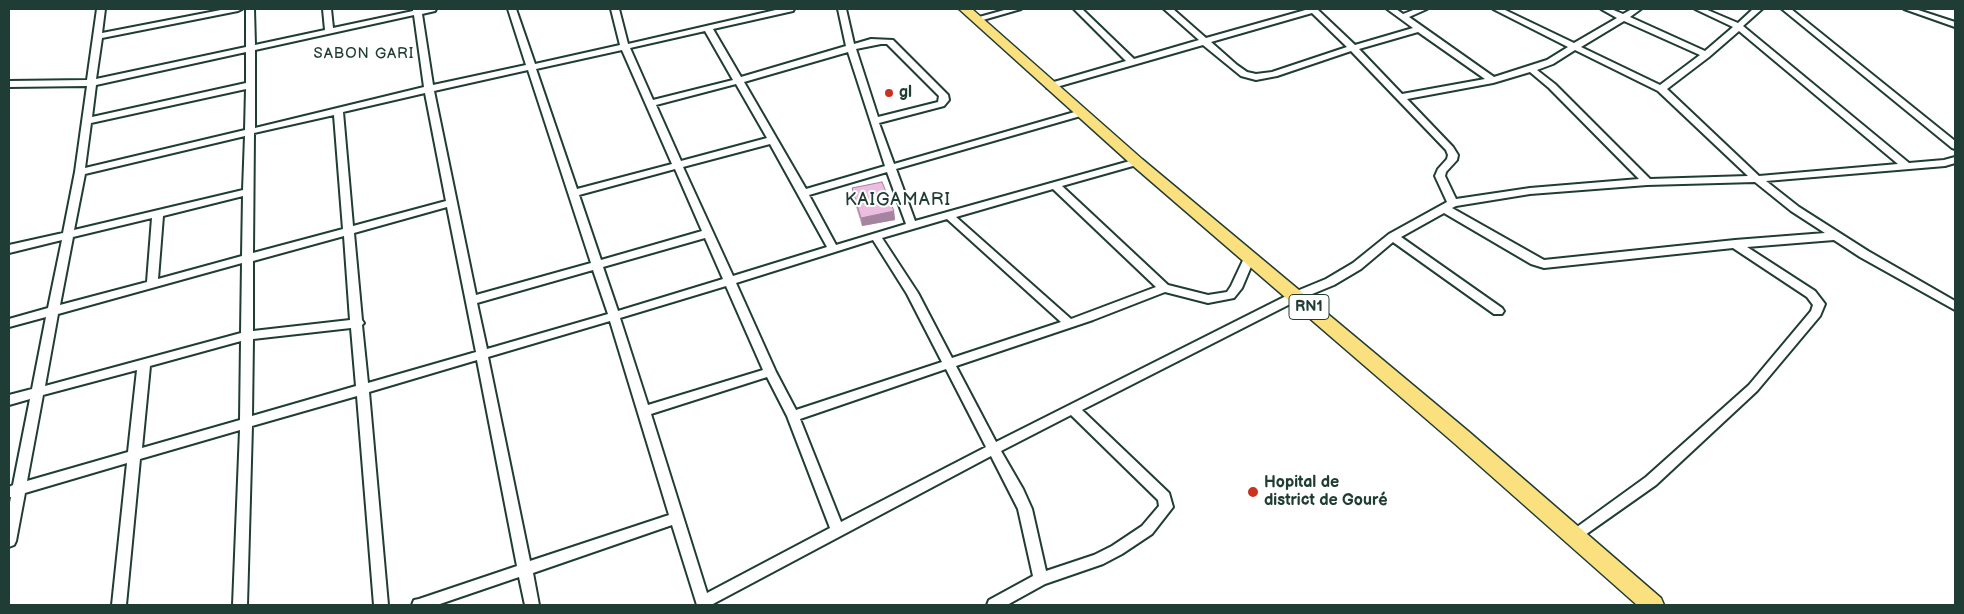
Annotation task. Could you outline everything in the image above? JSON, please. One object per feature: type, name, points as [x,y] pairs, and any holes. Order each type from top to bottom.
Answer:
[{"type":"highway","name":"RN1","points":[[970,14],[1137,162],[1296,296],[1653,605]]},
{"type":"street","points":[[9,541],[14,490],[39,391],[80,172],[102,9]]},
{"type":"street","points":[[98,36],[238,9]]},
{"type":"street","points":[[240,605],[246,424],[245,336],[249,133],[252,85],[250,9]]},
{"type":"street","points":[[327,9],[330,30]]},
{"type":"street","points":[[9,84],[92,83],[417,10],[432,9]]},
{"type":"street","points":[[512,9],[614,316],[703,603],[838,529],[993,449],[1296,296],[1330,282],[1350,270],[1393,237],[1448,206],[1530,191],[1647,182],[1757,179],[1955,160]]},
{"type":"street","points":[[615,9],[625,47],[770,372],[793,416],[838,529]]},
{"type":"street","points":[[80,172],[429,89],[790,9]]},
{"type":"street","points":[[842,9],[851,48],[874,121],[912,226]]},
{"type":"street","points":[[970,14],[1017,9]]},
{"type":"street","points":[[1078,9],[1133,64]]},
{"type":"street","points":[[1168,9],[1234,68],[1244,74],[1256,76],[1274,74],[1419,29]]},
{"type":"street","points":[[1050,86],[1133,64],[1314,9],[1400,97],[1453,155],[1452,160],[1441,171],[1440,176],[1448,206],[1534,261],[1544,264],[1735,244],[1835,236]]},
{"type":"street","points":[[1391,9],[1493,80]]},
{"type":"street","points":[[1402,17],[1424,9]]},
{"type":"street","points":[[1497,9],[1661,90],[1700,123],[1757,179],[1835,236],[1955,306]]},
{"type":"street","points":[[1605,9],[1706,55]]},
{"type":"street","points":[[1400,97],[1493,80],[1531,70],[1550,62],[1636,9]]},
{"type":"street","points":[[1700,9],[1738,26],[1907,166]]},
{"type":"street","points":[[1661,90],[1706,55],[1758,9]]},
{"type":"street","points":[[1786,9],[1955,146]]},
{"type":"street","points":[[1908,9],[1955,25]]},
{"type":"street","points":[[417,10],[429,89],[451,203],[532,605]]},
{"type":"street","points":[[708,28],[803,192],[833,249]]},
{"type":"street","points":[[650,104],[738,81],[871,42],[890,42],[943,95],[944,100],[941,104],[931,108],[874,121]]},
{"type":"street","points":[[1531,70],[1560,93],[1647,182]]},
{"type":"street","points":[[87,121],[252,85]]},
{"type":"street","points":[[338,111],[350,230],[381,605]]},
{"type":"street","points":[[803,192],[1081,113]]},
{"type":"street","points":[[572,194],[678,167],[772,140]]},
{"type":"street","points":[[14,490],[614,316],[876,236],[1137,162]]},
{"type":"street","points":[[1056,186],[1164,288],[1208,298],[1230,294],[1236,288],[1250,257]]},
{"type":"street","points":[[9,249],[248,192]]},
{"type":"street","points":[[9,323],[451,203]]},
{"type":"street","points":[[152,284],[158,214]]},
{"type":"street","points":[[949,216],[1069,323]]},
{"type":"street","points":[[470,301],[708,233]]},
{"type":"street","points":[[876,236],[912,293],[1025,509],[1041,580]]},
{"type":"street","points":[[1393,237],[1498,311]]},
{"type":"street","points":[[1575,536],[1651,481],[1753,388],[1816,312],[1819,304],[1811,294],[1735,244]]},
{"type":"street","points":[[793,416],[1069,323],[1164,288]]},
{"type":"street","points":[[9,400],[245,336],[358,323]]},
{"type":"street","points":[[119,605],[144,363]]},
{"type":"street","points":[[644,411],[770,372]]},
{"type":"street","points":[[1001,604],[1041,580],[1098,560],[1116,550],[1146,530],[1166,507],[1164,497],[1072,409]]},
{"type":"street","points":[[419,605],[677,518]]},
{"type":"building","points":[[882,182],[894,211],[861,218],[852,188]]},
{"type":"place","name":"gl","points":[[889,93]]},
{"type":"place","name":"Hopital de district de Gouré","points":[[1253,492]]},
{"type":"district","name":"SABON GARI","points":[[364,54]]},
{"type":"district","name":"KAIGAMARI","points":[[898,200]]}]
